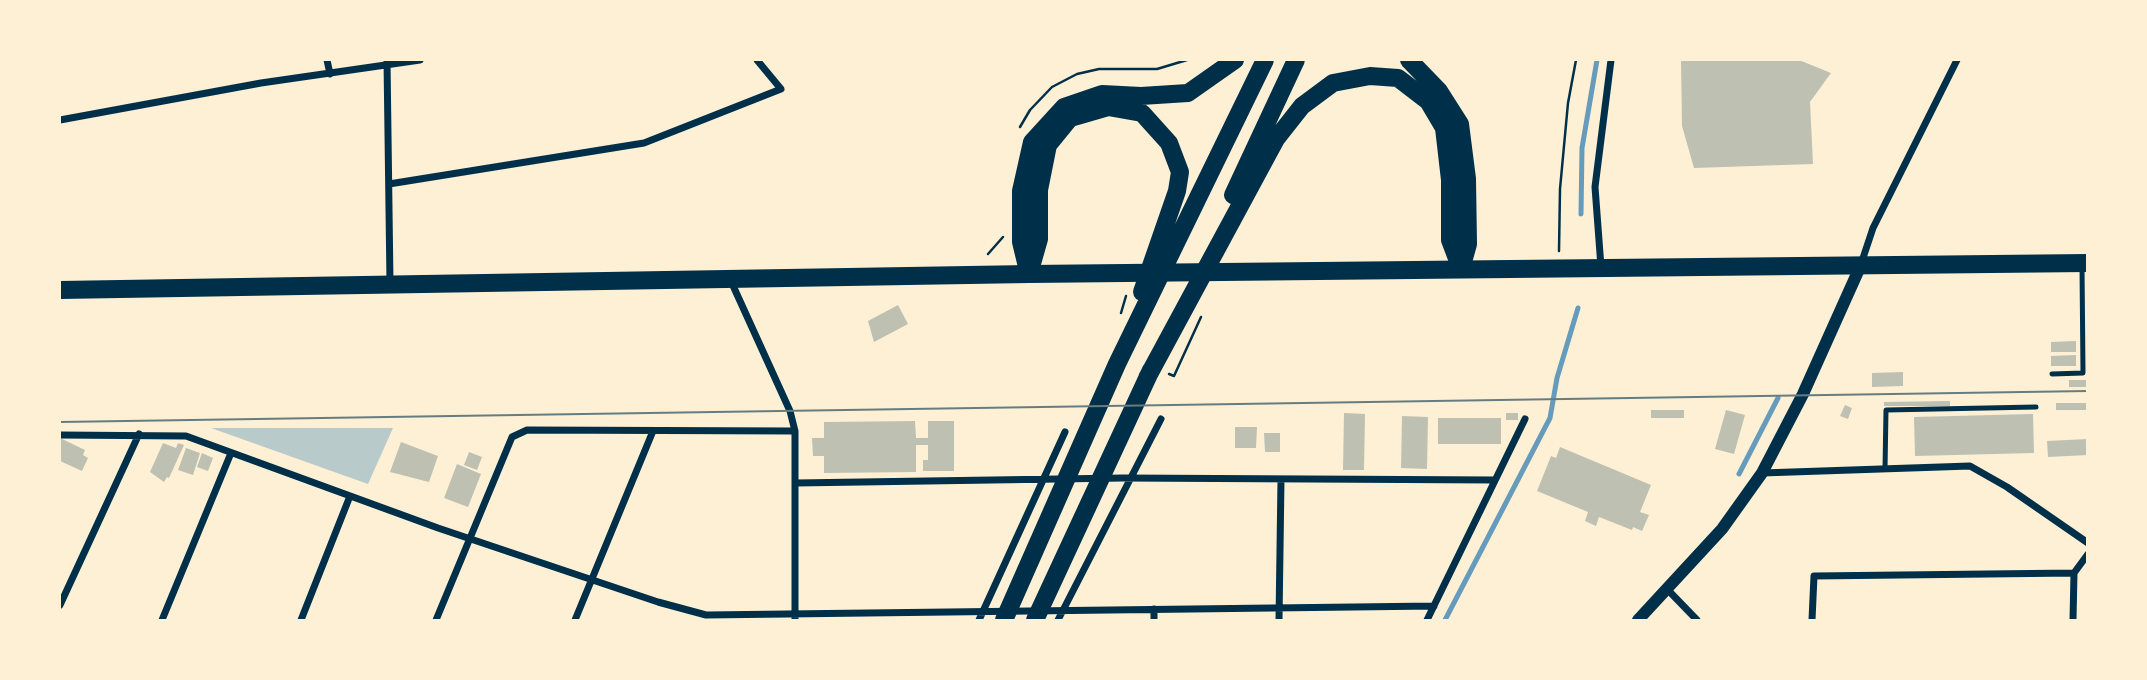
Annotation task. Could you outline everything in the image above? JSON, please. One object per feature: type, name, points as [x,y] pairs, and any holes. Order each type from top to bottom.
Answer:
[{"type":"main road","points":[[1029,274],[1021,242],[1021,191],[1032,142],[1064,107],[1102,94],[1141,96],[1188,93],[1235,60]]},
{"type":"main road","points":[[1004,621],[1117,364],[1265,60]]},
{"type":"main road","points":[[1035,621],[1147,378],[1232,207],[1296,60]]},
{"type":"main road","points":[[1409,60],[1439,91],[1460,124],[1467,179],[1468,244],[1461,270]]},
{"type":"main road","points":[[1232,207],[1276,139],[1302,106],[1333,83],[1370,76],[1398,78],[1428,101],[1444,128],[1450,180],[1450,240],[1461,270]]},
{"type":"main road","points":[[1029,274],[1039,239],[1039,190],[1048,145],[1070,118],[1108,107],[1142,113],[1169,143],[1180,172],[1177,191],[1117,364]]},
{"type":"main road","points":[[60,290],[1029,274],[2085,263]]},
{"type":"street","points":[[327,60],[330,74]]},
{"type":"street","points":[[60,120],[387,62],[420,60]]},
{"type":"street","points":[[389,184],[644,143],[781,89],[757,60]]},
{"type":"street","points":[[1602,269],[1595,187],[1611,60]]},
{"type":"street","points":[[1638,621],[1722,529],[1762,473],[1803,394],[1860,267],[1873,228],[1957,60]]},
{"type":"street","points":[[387,62],[390,286]]},
{"type":"street","points":[[730,279],[790,411],[795,431],[795,617]]},
{"type":"street","points":[[1058,621],[1128,478],[1161,419]]},
{"type":"street","points":[[1427,621],[1525,419]]},
{"type":"street","points":[[436,621],[512,437],[527,430],[795,431]]},
{"type":"street","points":[[575,621],[653,431]]},
{"type":"street","points":[[979,621],[1065,432]]},
{"type":"street","points":[[60,605],[139,434]]},
{"type":"street","points":[[60,435],[186,436],[471,539],[706,615],[795,617],[1063,610],[1434,606]]},
{"type":"street","points":[[162,621],[231,453]]},
{"type":"street","points":[[1762,473],[1970,466],[2007,487],[2088,543]]},
{"type":"street","points":[[796,483],[1044,478],[1495,480]]},
{"type":"street","points":[[1279,621],[1281,479]]},
{"type":"street","points":[[301,621],[351,496]]},
{"type":"street","points":[[2073,621],[2074,573],[2088,554]]},
{"type":"street","points":[[1812,621],[1814,576],[2074,573]]},
{"type":"street","points":[[1667,589],[1698,621]]},
{"type":"street","points":[[1154,609],[1154,621]]},
{"type":"lane","points":[[2052,374],[2083,373],[2085,263]]},
{"type":"lane","points":[[1885,469],[1885,410],[2036,407]]},
{"type":"path","points":[[1558,269],[1560,189],[1568,103],[1576,60]]},
{"type":"path","points":[[1174,376],[1192,336]]},
{"type":"shaded area","points":[[211,428],[393,428],[368,484]]},
{"type":"building","points":[[1681,60],[1799,60],[1831,73],[1810,102],[1813,164],[1694,168],[1682,126]]},
{"type":"building","points":[[898,305],[908,324],[874,342],[868,321]]},
{"type":"building","points":[[2076,341],[2076,352],[2051,352],[2051,342]]},
{"type":"building","points":[[2076,355],[2076,366],[2051,366],[2051,356]]},
{"type":"building","points":[[1903,372],[1903,386],[1872,387],[1872,373]]},
{"type":"building","points":[[2069,380],[2088,380],[2088,387],[2069,387]]},
{"type":"building","points":[[1950,401],[1950,406],[1884,406],[1884,402]]},
{"type":"building","points":[[2056,403],[2088,403],[2088,410],[2056,410]]},
{"type":"building","points":[[1845,405],[1852,408],[1848,419],[1840,416]]},
{"type":"building","points":[[1651,410],[1684,410],[1684,418],[1651,418]]},
{"type":"building","points":[[1726,410],[1745,415],[1734,454],[1715,449]]},
{"type":"building","points":[[1344,413],[1365,414],[1364,470],[1343,470]]},
{"type":"building","points":[[1506,413],[1518,413],[1518,420],[1506,420]]},
{"type":"building","points":[[2033,414],[2034,453],[1915,456],[1914,417]]},
{"type":"building","points":[[1402,416],[1428,417],[1427,469],[1401,468]]},
{"type":"building","points":[[1438,418],[1501,418],[1501,444],[1438,444]]},
{"type":"building","points":[[915,421],[916,438],[928,438],[928,421],[954,421],[954,471],[923,471],[923,460],[928,460],[928,445],[916,445],[916,472],[824,473],[824,456],[813,456],[812,438],[824,438],[824,422]]},
{"type":"building","points":[[1235,427],[1257,427],[1256,448],[1235,448]]},
{"type":"building","points":[[1264,433],[1280,433],[1280,452],[1265,452]]},
{"type":"building","points":[[60,438],[85,450],[83,455],[88,458],[82,471],[60,461]]},
{"type":"building","points":[[2088,439],[2088,455],[2048,457],[2047,441]]},
{"type":"building","points":[[401,442],[438,456],[429,482],[390,472]]},
{"type":"building","points":[[163,443],[176,448],[178,443],[184,445],[169,478],[164,482],[150,472]]},
{"type":"building","points":[[1560,447],[1651,485],[1640,512],[1649,515],[1642,531],[1633,527],[1632,530],[1599,517],[1596,526],[1585,521],[1588,512],[1537,491],[1551,456],[1556,458]]},
{"type":"building","points":[[186,448],[200,453],[193,475],[178,470]]},
{"type":"building","points":[[469,452],[482,457],[477,470],[464,465]]},
{"type":"building","points":[[202,453],[213,458],[208,471],[197,467]]},
{"type":"building","points":[[457,464],[481,474],[468,507],[444,498]]},
{"type":"waterway","points":[[1581,214],[1582,148],[1597,60]]},
{"type":"waterway","points":[[1445,620],[1550,418],[1557,378],[1578,308]]},
{"type":"waterway","points":[[1739,474],[1778,398]]},
{"type":"tram line","points":[[60,422],[2088,391]]}]
